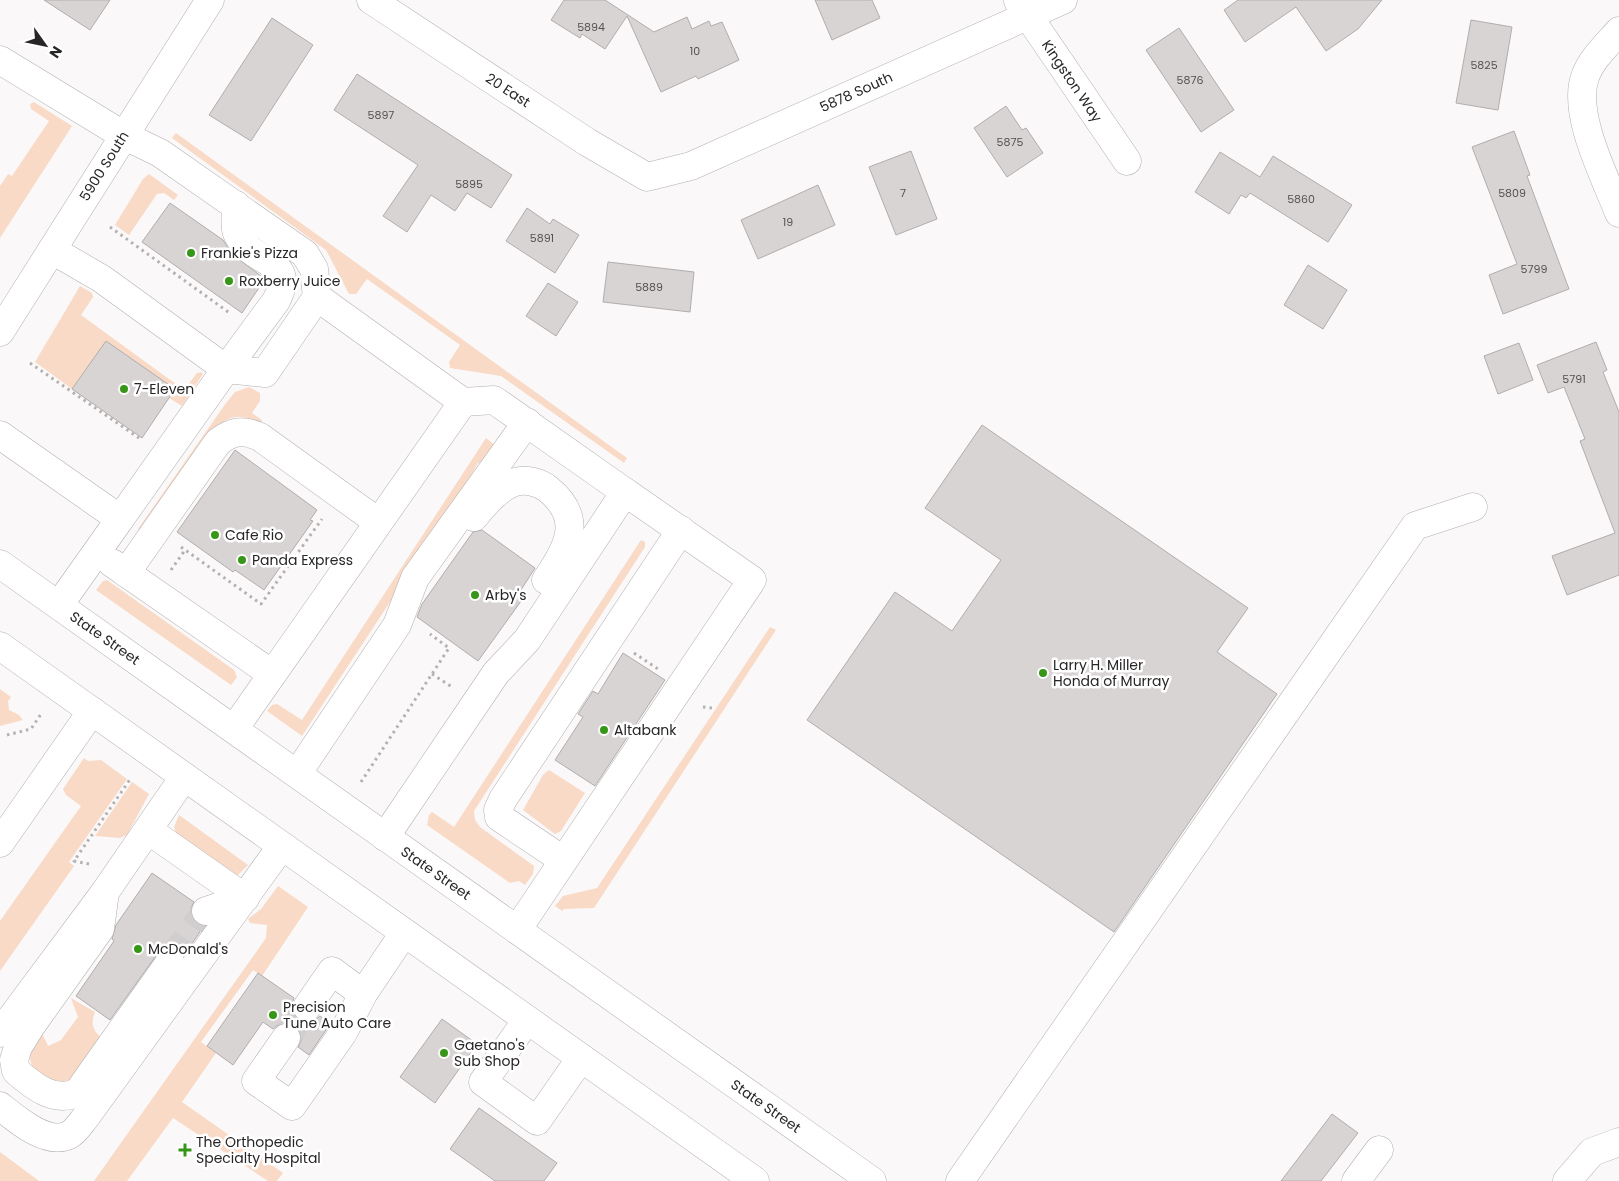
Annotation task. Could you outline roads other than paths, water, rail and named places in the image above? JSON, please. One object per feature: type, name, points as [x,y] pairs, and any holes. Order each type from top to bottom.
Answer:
[{"type":"main road","name":"5900 South","points":[[0,332],[210,0]]},
{"type":"main road","name":"20 East","points":[[371,0],[587,142],[647,177]]},
{"type":"main road","name":"5878 South","points":[[647,177],[691,166],[1023,7],[1063,0]]},
{"type":"main road","name":"Kingston Way","points":[[1023,7],[1127,161]]},
{"type":"main road","points":[[1619,30],[1595,58],[1585,76],[1581,92],[1583,109],[1595,150],[1619,212]]},
{"type":"main road","points":[[0,60],[123,135],[160,153],[305,254],[314,270],[317,297],[265,372],[226,369],[102,278],[52,250]]},
{"type":"main road","points":[[59,606],[226,369],[276,302],[282,289],[284,280],[278,268],[246,247],[236,231],[236,206]]},
{"type":"main road","points":[[317,297],[463,402],[494,400],[752,580],[517,930]]},
{"type":"main road","points":[[234,729],[463,402]]},
{"type":"main road","points":[[297,774],[396,625],[415,578],[527,422]]},
{"type":"main road","points":[[126,573],[218,442],[236,431],[251,433],[260,437],[378,522]]},
{"type":"main road","points":[[0,435],[120,519]]},
{"type":"main road","points":[[405,603],[426,583],[468,523],[506,487],[515,482],[526,481],[536,482],[545,487],[564,504],[569,513],[570,534],[552,572],[513,628],[496,673]]},
{"type":"main road","points":[[386,837],[496,673],[527,640],[625,492]]},
{"type":"main road","points":[[960,1181],[1415,526],[1473,507]]},
{"type":"main road","points":[[564,860],[499,817],[498,810],[503,799],[681,530]]},
{"type":"main road","points":[[96,552],[272,674]]},
{"type":"main road","name":"State Street","points":[[0,564],[872,1181]]},
{"type":"main road","points":[[0,646],[281,847],[755,1181]]},
{"type":"main road","points":[[0,843],[92,712]]},
{"type":"main road","points":[[0,1033],[105,892],[184,777]]},
{"type":"main road","points":[[148,830],[245,898]]},
{"type":"main road","points":[[0,1106],[34,1130],[56,1138],[70,1134],[86,1118],[281,847]]},
{"type":"main road","points":[[105,892],[100,929],[31,1026],[18,1047],[8,1071],[43,1092],[60,1097],[78,1092],[170,962]]},
{"type":"main road","points":[[206,911],[245,898]]},
{"type":"main road","points":[[286,1038],[256,1081],[292,1106],[343,1033],[363,994],[404,932]]},
{"type":"main road","points":[[307,1007],[332,971],[363,994]]},
{"type":"main road","points":[[527,1020],[483,1082],[537,1121],[581,1058]]},
{"type":"main road","points":[[1567,1181],[1592,1152],[1619,1142]]},
{"type":"main road","points":[[1356,1181],[1380,1150]]},
{"type":"tunnel","points":[[170,962],[206,911]]},
{"type":"tunnel","points":[[286,1038],[307,1007]]},
{"type":"place","name":"Frankie's Pizza","points":[[191,253]]},
{"type":"place","name":"Roxberry Juice","points":[[229,281]]},
{"type":"place","name":"7-Eleven","points":[[124,389]]},
{"type":"place","name":"Cafe Rio","points":[[215,535]]},
{"type":"place","name":"Panda Express","points":[[242,560]]},
{"type":"place","name":"Arby's","points":[[475,595]]},
{"type":"place","name":"Larry H. Miller Honda of Murray","points":[[1043,673]]},
{"type":"place","name":"Altabank","points":[[604,730]]},
{"type":"place","name":"McDonald's","points":[[138,949]]},
{"type":"place","name":"Precision Tune Auto Care","points":[[273,1015]]},
{"type":"place","name":"Gaetano's Sub Shop","points":[[444,1053]]},
{"type":"place","name":"The Orthopedic Specialty Hospital","points":[[185,1150]]}]
